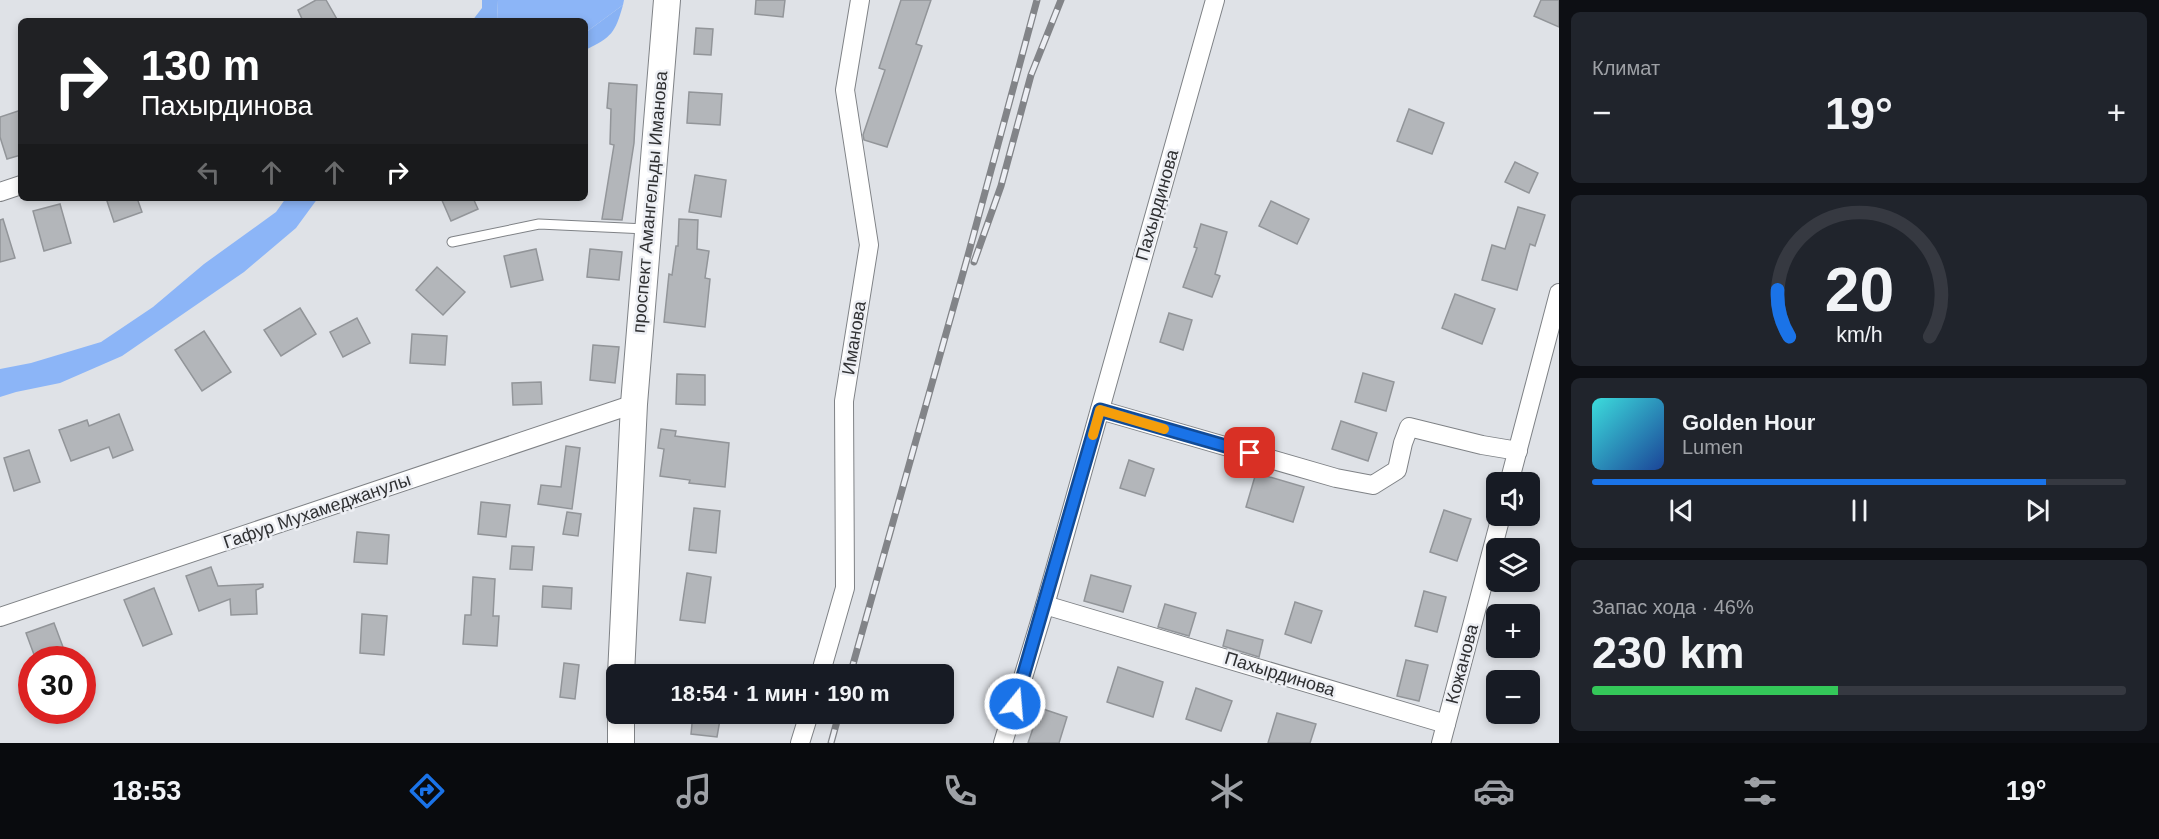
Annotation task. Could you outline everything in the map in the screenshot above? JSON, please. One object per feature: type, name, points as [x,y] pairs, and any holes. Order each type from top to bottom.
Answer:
[{"type":"main road","name":"проспект Амангельды Иманова","points":[[634,404],[667,0]]},
{"type":"main road","points":[[622,664],[634,404]]},
{"type":"main road","points":[[621,724],[621,743]]},
{"type":"street","name":"Иманова","points":[[823,664],[845,588],[844,401],[869,245],[844,90],[860,0]]},
{"type":"street","name":"Пахырдинова","points":[[1003,743],[1045,605],[1215,0]]},
{"type":"street","points":[[0,192],[18,186]]},
{"type":"street","points":[[1512,472],[1559,293]]},
{"type":"street","name":"Гафур Мухамеджанулы","points":[[0,617],[634,404]]},
{"type":"street","points":[[1100,410],[1336,478],[1373,485],[1397,470],[1402,443],[1409,427],[1482,445],[1518,451]]},
{"type":"street","name":"Кожанова","points":[[1441,743],[1498,526]]},
{"type":"street","name":"Пахырдинова","points":[[1045,605],[1446,724]]},
{"type":"street","points":[[800,743],[806,724]]},
{"type":"lane","points":[[452,242],[539,224],[648,229]]},
{"type":"shaded area","points":[[482,0],[498,0],[497,18],[474,18],[482,8]]},
{"type":"shaded area","points":[[498,0],[624,0],[623,5],[588,31],[588,18],[497,18]]},
{"type":"shaded area","points":[[623,5],[611,33],[588,48],[588,31]]},
{"type":"shaded area","points":[[284,201],[316,201],[296,228],[244,272],[122,356],[60,383],[0,397],[0,369],[31,363],[101,342],[153,307],[204,264],[276,212]]},
{"type":"building","points":[[316,0],[326,0],[336,18],[302,18],[298,10]]},
{"type":"building","points":[[756,0],[785,0],[783,17],[755,14]]},
{"type":"building","points":[[901,0],[931,0],[916,44],[922,46],[887,147],[864,140],[863,135],[885,70],[879,68]]},
{"type":"building","points":[[1541,0],[1559,0],[1559,27],[1534,16]]},
{"type":"building","points":[[696,28],[713,29],[711,55],[694,54]]},
{"type":"building","points":[[609,83],[637,85],[634,143],[622,220],[602,219],[614,145],[610,144],[611,109],[607,108]]},
{"type":"building","points":[[689,92],[722,94],[720,125],[687,123]]},
{"type":"building","points":[[1409,109],[1444,123],[1432,154],[1397,141]]},
{"type":"building","points":[[18,111],[18,156],[7,159],[0,137],[0,117]]},
{"type":"building","points":[[1515,162],[1538,173],[1529,193],[1505,182]]},
{"type":"building","points":[[695,175],[726,180],[721,217],[689,212]]},
{"type":"building","points":[[107,201],[138,201],[142,212],[114,222]]},
{"type":"building","points":[[442,201],[474,201],[478,209],[451,221]]},
{"type":"building","points":[[1271,201],[1309,219],[1297,244],[1259,226]]},
{"type":"building","points":[[60,204],[71,243],[44,251],[33,211]]},
{"type":"building","points":[[1518,207],[1545,215],[1535,246],[1530,244],[1517,290],[1482,280],[1492,245],[1505,249]]},
{"type":"building","points":[[3,219],[15,258],[0,262],[0,220]]},
{"type":"building","points":[[679,219],[698,220],[697,249],[709,251],[705,278],[710,279],[705,327],[664,322],[669,274],[672,275],[676,246],[678,246]]},
{"type":"building","points":[[1201,224],[1227,232],[1215,274],[1220,276],[1212,297],[1183,287],[1197,248],[1194,247]]},
{"type":"building","points":[[536,249],[543,280],[511,287],[504,256]]},
{"type":"building","points":[[590,249],[622,252],[619,280],[587,277]]},
{"type":"building","points":[[437,267],[465,292],[443,315],[416,290]]},
{"type":"building","points":[[1455,294],[1495,309],[1482,344],[1442,328]]},
{"type":"building","points":[[300,308],[316,334],[281,356],[264,330]]},
{"type":"building","points":[[1169,313],[1192,320],[1183,350],[1160,342]]},
{"type":"building","points":[[357,318],[370,343],[343,357],[330,332]]},
{"type":"building","points":[[204,331],[231,372],[202,391],[175,350]]},
{"type":"building","points":[[412,334],[447,336],[445,365],[410,363]]},
{"type":"building","points":[[593,345],[619,347],[615,383],[590,380]]},
{"type":"building","points":[[1363,373],[1394,382],[1386,411],[1355,402]]},
{"type":"building","points":[[677,374],[705,375],[705,405],[676,404]]},
{"type":"building","points":[[541,382],[542,404],[513,405],[512,383]]},
{"type":"building","points":[[119,414],[133,450],[113,458],[109,447],[71,461],[59,430],[87,420],[89,426]]},
{"type":"building","points":[[1341,421],[1377,433],[1368,461],[1332,449]]},
{"type":"building","points":[[661,429],[676,431],[675,436],[729,443],[725,487],[689,483],[690,480],[660,476],[664,449],[658,448]]},
{"type":"building","points":[[566,446],[580,448],[572,509],[538,504],[541,485],[561,487]]},
{"type":"building","points":[[29,450],[40,482],[14,491],[4,458]]},
{"type":"building","points":[[1129,460],[1154,469],[1145,496],[1120,488]]},
{"type":"building","points":[[1256,473],[1304,487],[1293,522],[1246,507]]},
{"type":"building","points":[[481,502],[510,505],[506,537],[478,534]]},
{"type":"building","points":[[694,508],[720,511],[716,553],[689,550]]},
{"type":"building","points":[[1444,510],[1471,519],[1457,561],[1430,552]]},
{"type":"building","points":[[567,512],[581,514],[578,536],[563,534]]},
{"type":"building","points":[[357,532],[389,535],[387,564],[354,562]]},
{"type":"building","points":[[512,546],[534,547],[532,570],[510,569]]},
{"type":"building","points":[[211,567],[218,586],[263,584],[263,587],[256,590],[257,614],[231,615],[230,599],[199,611],[186,576]]},
{"type":"building","points":[[687,573],[711,577],[705,623],[680,620]]},
{"type":"building","points":[[1091,575],[1131,586],[1123,612],[1084,601]]},
{"type":"building","points":[[473,577],[495,579],[493,616],[499,616],[497,646],[463,644],[465,615],[471,615]]},
{"type":"building","points":[[543,586],[572,588],[571,609],[542,607]]},
{"type":"building","points":[[154,588],[172,634],[143,646],[124,600]]},
{"type":"building","points":[[1424,591],[1446,597],[1437,632],[1415,626]]},
{"type":"building","points":[[1295,602],[1322,611],[1311,643],[1285,634]]},
{"type":"building","points":[[1165,604],[1196,613],[1189,636],[1158,627]]},
{"type":"building","points":[[362,614],[387,616],[384,655],[360,653]]},
{"type":"building","points":[[54,623],[63,646],[31,646],[26,633]]},
{"type":"building","points":[[1227,630],[1263,640],[1259,657],[1223,646]]},
{"type":"building","points":[[1406,660],[1428,665],[1419,701],[1397,696]]},
{"type":"building","points":[[564,663],[579,665],[575,699],[560,697]]},
{"type":"building","points":[[1118,667],[1163,682],[1153,717],[1107,702]]},
{"type":"building","points":[[1196,688],[1232,701],[1221,731],[1186,719]]},
{"type":"building","points":[[1040,708],[1067,717],[1059,743],[1028,743]]},
{"type":"building","points":[[1277,713],[1316,724],[1310,743],[1268,743]]},
{"type":"building","points":[[692,724],[719,724],[717,737],[691,734]]},
{"type":"railway","points":[[853,664],[1037,0]]},
{"type":"railway","points":[[974,262],[1001,186],[1031,75],[1061,0]]},
{"type":"railway","points":[[831,743],[836,724]]},
{"type":"slow traffic","points":[[1093,435],[1100,410],[1164,429]]},
{"type":"route","points":[[1015,704],[1100,410],[1250,453]]}]
